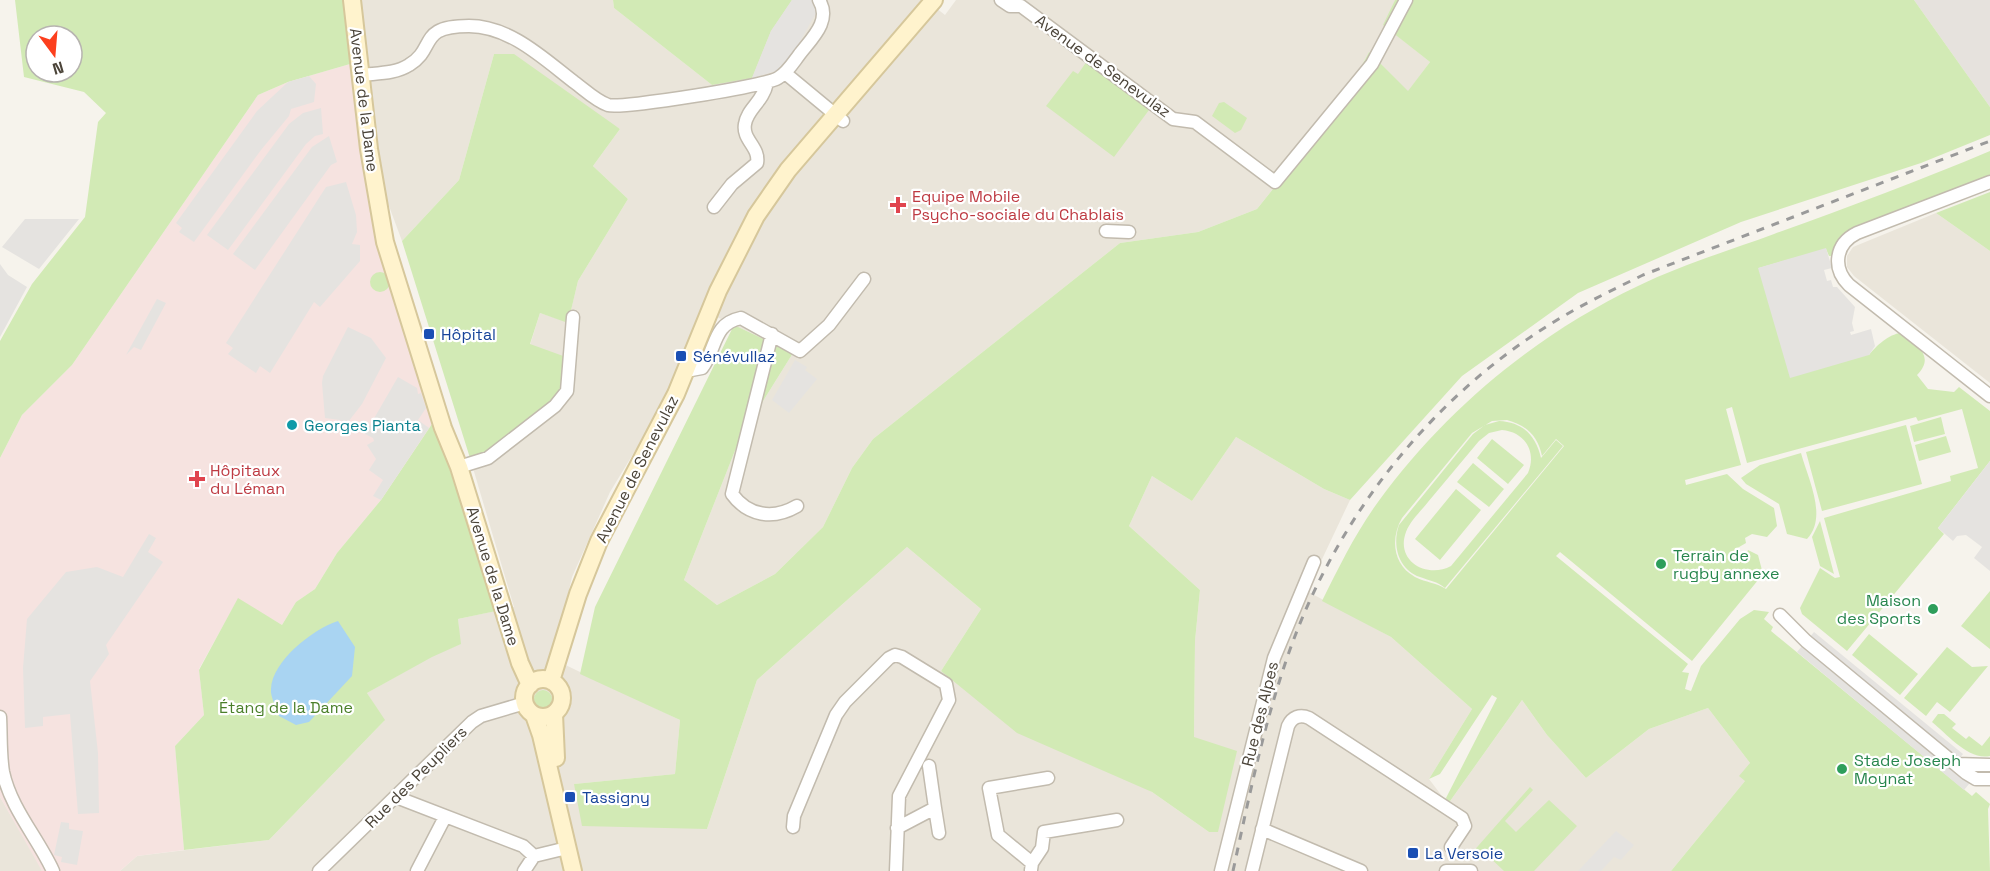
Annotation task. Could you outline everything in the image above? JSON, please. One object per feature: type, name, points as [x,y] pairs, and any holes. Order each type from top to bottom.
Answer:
[{"type":"main road","name":"Avenue de la Dame","points":[[352,0],[369,149],[378,200],[394,239],[453,425],[459,467],[520,663],[530,685]]},
{"type":"main road","name":"Avenue de Senevulaz","points":[[551,681],[578,594],[596,549],[686,371],[718,291],[734,261],[766,213],[934,0]]},
{"type":"main road","name":"Avenue de Senevulaz","points":[[839,118],[946,0]]},
{"type":"main road","points":[[529,709],[545,717],[554,714],[561,706],[560,688],[551,681],[540,680],[530,685],[526,692],[529,709],[541,735],[573,871]]},
{"type":"main road","points":[[554,714],[560,816]]},
{"type":"street","points":[[361,75],[401,70],[412,64],[435,33],[448,27],[470,26],[483,27],[528,45],[593,97],[610,106],[767,83],[785,73],[820,28],[824,14],[819,0]]},
{"type":"street","name":"Avenue de Senevulaz","points":[[1001,0],[1010,6],[1020,3],[1173,119],[1195,122],[1275,182],[1372,64],[1406,0]]},
{"type":"street","points":[[785,73],[839,118]]},
{"type":"street","points":[[714,207],[732,184],[757,162],[758,153],[748,140],[744,127],[749,114],[763,97],[767,83]]},
{"type":"street","points":[[1990,182],[1857,233],[1842,245],[1837,261],[1841,275],[1849,285],[1990,396]]},
{"type":"street","points":[[1106,231],[1129,232]]},
{"type":"street","points":[[686,371],[697,371],[704,367],[719,330],[730,321],[745,319],[800,351],[829,325],[864,279]]},
{"type":"street","points":[[459,467],[488,458],[555,406],[567,391],[573,317]]},
{"type":"street","points":[[772,334],[732,494],[739,505],[754,513],[770,515],[796,506]]},
{"type":"street","name":"Rue des Alpes","points":[[1221,871],[1274,658],[1314,562]]},
{"type":"street","points":[[1780,615],[1806,642],[1954,764],[1990,779]]},
{"type":"street","points":[[793,827],[794,816],[836,715],[845,702],[889,658],[895,655],[902,657],[946,684],[949,699],[899,796],[896,871]]},
{"type":"street","name":"Rue des Peupliers","points":[[319,871],[472,722],[481,716],[529,709]]},
{"type":"street","points":[[1252,871],[1288,726],[1293,719],[1305,716],[1462,818],[1465,826],[1451,847]]},
{"type":"street","points":[[0,717],[3,772],[17,809],[53,871]]},
{"type":"street","points":[[1976,773],[1990,765]]},
{"type":"street","points":[[929,766],[939,833]]},
{"type":"street","points":[[1048,778],[989,788],[998,835],[1032,867],[1042,848],[1044,832],[1117,820]]},
{"type":"street","points":[[396,797],[523,846],[528,864],[567,848]]},
{"type":"street","points":[[897,828],[935,808]]},
{"type":"street","points":[[417,871],[444,817]]},
{"type":"street","points":[[1262,829],[1361,871]]},
{"type":"street","points":[[1446,871],[1471,871]]},
{"type":"shaded area","points":[[359,0],[613,0],[614,8],[712,85],[792,0],[926,0],[945,15],[956,0],[1395,0],[1384,25],[1430,62],[1408,92],[1369,52],[1342,103],[1257,209],[1198,232],[1120,243],[873,439],[852,468],[823,527],[775,574],[717,605],[684,580],[740,438],[793,353],[702,310],[670,393],[610,492],[572,577],[553,659],[680,720],[675,774],[574,784],[707,829],[757,680],[907,547],[981,609],[941,671],[1152,792],[1209,832],[1194,737],[1195,641],[1200,590],[1129,526],[1152,476],[1192,501],[1236,437],[1324,489],[1350,500],[1307,591],[1391,637],[1472,709],[1429,779],[1448,804],[1522,700],[1547,735],[1586,778],[1649,729],[1708,708],[1750,763],[1745,781],[1671,871],[120,871],[137,856],[269,840],[384,721],[367,693],[432,656],[460,644],[458,619],[514,607],[470,458],[530,345],[540,313],[568,322],[578,281],[628,199],[593,166],[620,129],[494,54],[459,180],[402,241],[386,198],[376,147]]},
{"type":"shaded area","points":[[792,0],[812,0],[816,13],[794,52],[776,71],[752,78],[771,31]]},
{"type":"shaded area","points":[[1914,0],[1990,0],[1990,107]]},
{"type":"shaded area","name":"Hôpitaux du Léman","points":[[350,64],[372,208],[434,421],[381,500],[337,553],[315,589],[296,602],[282,625],[238,599],[199,669],[204,715],[175,746],[184,850],[137,856],[120,871],[42,871],[0,797],[0,458],[22,415],[72,365],[258,95],[288,82]]},
{"type":"shaded area","points":[[309,76],[316,84],[314,102],[291,109],[289,116],[261,150],[194,242],[179,232],[182,228],[176,223],[257,111],[288,82]]},
{"type":"shaded area","points":[[321,108],[323,134],[315,136],[306,144],[228,250],[207,235],[289,124],[303,113]]},
{"type":"shaded area","points":[[329,136],[337,162],[331,165],[255,270],[233,254],[312,147]]},
{"type":"shaded area","points":[[346,182],[356,215],[357,232],[352,244],[360,245],[360,261],[320,307],[314,302],[270,373],[260,366],[256,373],[228,354],[233,348],[226,343],[326,187]]},
{"type":"shaded area","points":[[1936,213],[1990,251],[1990,383],[1854,276],[1847,267],[1847,256],[1853,247]]},
{"type":"shaded area","points":[[25,219],[79,219],[39,269],[2,247]]},
{"type":"shaded area","points":[[1826,248],[1832,268],[1824,270],[1827,281],[1831,280],[1833,287],[1837,287],[1855,307],[1852,323],[1854,331],[1850,332],[1851,335],[1871,329],[1875,346],[1869,355],[1790,378],[1758,268]]},
{"type":"shaded area","points":[[0,264],[8,275],[27,287],[0,337]]},
{"type":"shaded area","points":[[157,299],[166,303],[141,350],[134,347],[126,355]]},
{"type":"shaded area","points":[[348,327],[371,338],[386,358],[362,404],[345,426],[340,420],[325,418],[322,383],[323,376]]},
{"type":"shaded area","points":[[795,360],[807,367],[805,370],[817,379],[789,413],[772,400]]},
{"type":"shaded area","points":[[398,377],[417,388],[418,394],[421,393],[426,408],[418,420],[429,428],[381,500],[373,496],[383,480],[369,470],[376,459],[367,445],[374,441],[365,434]]},
{"type":"shaded area","points":[[1990,461],[1990,571],[1974,558],[1982,547],[1966,535],[1957,536],[1953,541],[1938,528]]},
{"type":"shaded area","points":[[149,534],[156,538],[148,552],[163,562],[106,645],[109,654],[90,681],[98,753],[99,813],[78,814],[70,714],[43,717],[43,726],[25,728],[23,668],[27,619],[66,572],[97,567],[123,577]]},
{"type":"shaded area","points":[[1814,632],[1963,754],[1955,764],[1974,778],[1964,790],[1797,652]]},
{"type":"shaded area","points":[[0,797],[38,862],[42,871],[0,871]]},
{"type":"shaded area","points":[[61,822],[69,823],[69,829],[83,831],[77,865],[61,862],[62,857],[54,855]]},
{"type":"shaded area","points":[[1616,831],[1634,845],[1621,860],[1614,857],[1601,871],[1578,871]]},
{"type":"green space","points":[[15,0],[345,0],[350,64],[288,82],[258,95],[72,365],[22,415],[0,458],[0,341],[32,284],[85,217],[98,122],[106,113],[84,92],[52,84],[84,84],[84,24],[24,24],[24,77]]},
{"type":"green space","points":[[613,0],[792,0],[771,31],[752,78],[712,85],[614,8]]},
{"type":"green space","points":[[1395,0],[1914,0],[1990,107],[1990,135],[1921,163],[1741,222],[1578,293],[1462,376],[1350,500],[1324,489],[1236,437],[1192,501],[1152,476],[1129,526],[1200,590],[1195,641],[1194,737],[1237,751],[1218,832],[1209,832],[1152,792],[1017,733],[941,671],[981,609],[907,547],[757,680],[707,829],[582,826],[574,784],[675,774],[680,720],[580,674],[595,607],[734,325],[793,353],[740,438],[684,580],[717,605],[775,574],[823,527],[852,468],[873,439],[1120,243],[1198,232],[1257,209],[1342,103],[1369,52],[1408,91],[1430,62],[1383,25]]},
{"type":"green space","points":[[494,54],[514,54],[620,129],[593,166],[628,199],[578,281],[568,323],[540,313],[530,344],[566,357],[566,382],[558,396],[483,455],[470,458],[402,241],[459,180]]},
{"type":"green space","points":[[1087,61],[1149,110],[1114,157],[1046,106],[1073,71],[1078,74]]},
{"type":"green space","points":[[1224,102],[1247,118],[1241,130],[1235,133],[1212,116],[1219,103]]},
{"type":"green space","points":[[1990,151],[1990,175],[1857,227],[1831,256],[1826,249],[1759,268],[1869,355],[1887,338],[1901,333],[1922,351],[1925,362],[1917,375],[1928,389],[1954,392],[1959,387],[1990,411],[1990,461],[1938,528],[1944,534],[1847,651],[1802,614],[1800,608],[1820,568],[1835,578],[1840,577],[1824,518],[1951,481],[1950,476],[1978,468],[1962,409],[1918,421],[1916,417],[1747,463],[1732,407],[1726,409],[1741,465],[1685,480],[1686,485],[1727,474],[1743,489],[1774,508],[1777,526],[1767,537],[1752,534],[1745,538],[1746,543],[1734,550],[1744,559],[1748,550],[1758,555],[1763,574],[1692,661],[1560,552],[1556,556],[1688,664],[1682,672],[1689,673],[1685,689],[1691,691],[1701,666],[1740,619],[1754,610],[1769,612],[1764,619],[1773,627],[1771,631],[1972,796],[1976,792],[1990,804],[1988,809],[1990,871],[1671,871],[1745,781],[1739,776],[1750,763],[1708,708],[1649,729],[1586,778],[1547,735],[1522,700],[1448,804],[1446,798],[1497,698],[1492,695],[1440,774],[1429,779],[1472,709],[1391,637],[1322,601],[1362,525],[1404,468],[1432,436],[1494,378],[1563,327],[1600,306],[1671,271],[1909,184]],"holes":[[[1492,421],[1514,422],[1530,432],[1538,443],[1542,456],[1556,439],[1564,446],[1446,589],[1415,577],[1402,566],[1396,551],[1396,534],[1402,518],[1472,433]]]},
{"type":"green space","points":[[1990,192],[1990,251],[1936,213]]},
{"type":"green space","points":[[380,272],[387,275],[390,282],[387,289],[380,292],[373,289],[370,282],[373,275]]},
{"type":"green space","points":[[1941,417],[1945,434],[1914,442],[1910,426]]},
{"type":"green space","name":"Étang de la Dame","points":[[434,421],[496,611],[458,619],[461,644],[432,657],[367,693],[385,720],[269,840],[184,850],[175,746],[204,715],[199,670],[238,598],[282,625],[296,602],[315,589],[337,553],[381,500]]},
{"type":"green space","points":[[1499,421],[1522,427],[1536,443],[1541,458],[1556,440],[1563,446],[1445,588],[1406,568],[1399,556],[1397,533],[1399,525],[1473,434],[1485,425]],"holes":[[[1502,430],[1510,432],[1527,444],[1531,458],[1528,473],[1451,566],[1432,570],[1415,565],[1405,551],[1404,542],[1406,532],[1413,520],[1479,441],[1489,433]]]},
{"type":"green space","points":[[1906,425],[1922,484],[1822,511],[1806,452]]},
{"type":"green space","points":[[1946,436],[1951,452],[1919,461],[1915,445]]},
{"type":"green space","points":[[1492,439],[1524,465],[1508,484],[1477,458]]},
{"type":"green space","points":[[1801,453],[1812,486],[1816,509],[1813,530],[1807,539],[1787,534],[1779,504],[1746,484],[1741,478],[1760,465]]},
{"type":"green space","points":[[1473,463],[1504,489],[1489,507],[1457,482]]},
{"type":"green space","points":[[1456,489],[1481,510],[1440,560],[1415,539]]},
{"type":"green space","points":[[1820,521],[1834,574],[1820,566],[1812,537]]},
{"type":"green space","points":[[1990,591],[1990,649],[1961,626]]},
{"type":"green space","points":[[1869,634],[1918,674],[1900,695],[1852,655]]},
{"type":"green space","points":[[1947,647],[1972,667],[1988,666],[1950,712],[1937,702],[1926,716],[1904,698]]},
{"type":"green space","points":[[543,690],[549,693],[552,699],[549,705],[543,708],[537,705],[534,699],[537,693]]},
{"type":"green space","points":[[1938,714],[1944,714],[1956,724],[1952,728],[1966,739],[1969,736],[1982,746],[1990,736],[1990,756],[1966,751],[1932,722]]},
{"type":"green space","points":[[1530,787],[1533,790],[1505,821],[1516,832],[1549,800],[1577,826],[1534,871],[1504,871],[1486,854],[1479,861],[1471,854]]},
{"type":"water","name":"Étang de la Dame","points":[[338,621],[355,647],[352,676],[309,722],[296,725],[279,716],[271,692],[273,678],[286,657],[295,648],[317,631]]},
{"type":"railway","points":[[1233,871],[1269,715],[1285,664],[1326,567],[1383,478],[1416,438],[1453,400],[1492,365],[1535,334],[1574,310],[1643,275],[1990,141]]},
{"type":"place","name":"Equipe Mobile Psycho-sociale du Chablais","points":[[898,205]]},
{"type":"place","name":"Hôpital","points":[[429,334]]},
{"type":"place","name":"Sénévullaz","points":[[681,356]]},
{"type":"place","name":"Georges Pianta","points":[[292,425]]},
{"type":"place","name":"Hôpitaux du Léman","points":[[197,479]]},
{"type":"place","name":"Terrain de rugby annexe","points":[[1661,564]]},
{"type":"place","name":"Maison des Sports","points":[[1933,609]]},
{"type":"place","name":"Stade Joseph Moynat","points":[[1842,769]]},
{"type":"place","name":"Tassigny","points":[[570,797]]},
{"type":"place","name":"La Versoie","points":[[1413,853]]}]
